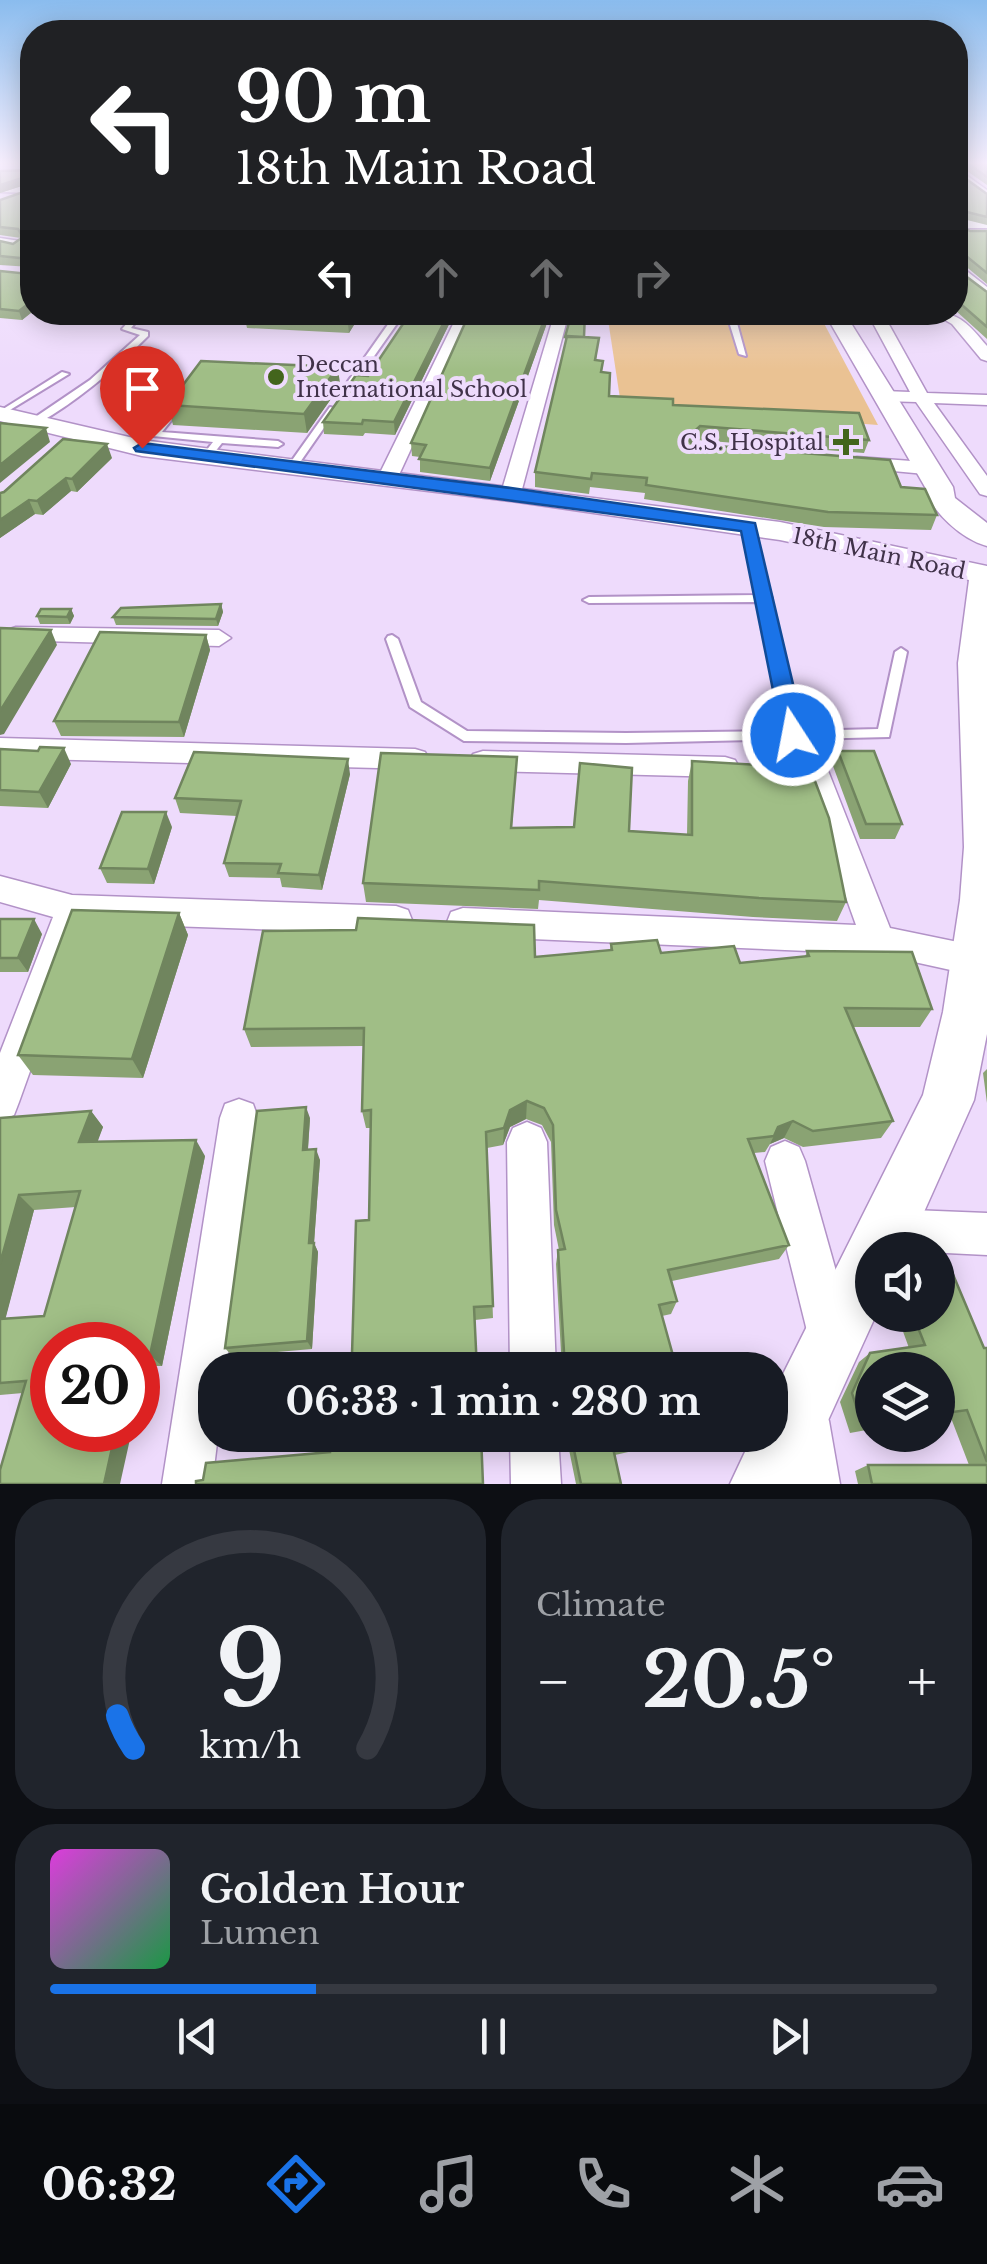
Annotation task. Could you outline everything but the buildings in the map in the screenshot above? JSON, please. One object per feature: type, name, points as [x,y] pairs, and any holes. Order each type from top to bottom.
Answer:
[{"type":"street","points":[[0,242],[16,244]]},
{"type":"street","points":[[968,277],[987,294]]},
{"type":"street","points":[[388,477],[461,325]]},
{"type":"street","points":[[511,493],[528,447],[559,325]]},
{"type":"street","points":[[842,325],[932,477],[942,501],[986,563],[984,612],[975,663],[985,847],[981,963],[948,1100],[886,1232]]},
{"type":"street","points":[[881,325],[922,398],[987,490]]},
{"type":"street","points":[[960,325],[987,356]]},
{"type":"street","points":[[883,396],[987,400]]},
{"type":"street","name":"18th Main Road","points":[[0,414],[142,448],[214,448],[286,455],[388,477],[986,563]]},
{"type":"street","points":[[49,454],[74,432]]},
{"type":"street","points":[[830,461],[932,477],[987,514]]},
{"type":"street","points":[[0,657],[18,630],[220,638]]},
{"type":"street","points":[[0,748],[814,770],[878,940]]},
{"type":"street","points":[[0,889],[72,909],[878,940],[981,963]]},
{"type":"street","points":[[0,1102],[72,909]]},
{"type":"street","points":[[187,1484],[238,1118]]},
{"type":"street","points":[[526,1142],[532,1352]]},
{"type":"street","points":[[786,1162],[833,1341]]},
{"type":"street","points":[[955,1238],[987,1234]]},
{"type":"street","points":[[764,1484],[855,1296]]},
{"type":"street","points":[[802,1405],[815,1484]]},
{"type":"street","points":[[535,1452],[536,1484]]},
{"type":"lane","points":[[34,422],[78,395],[132,348],[145,334],[126,329],[130,325]]},
{"type":"lane","points":[[286,455],[389,325]]},
{"type":"lane","points":[[734,325],[742,354]]},
{"type":"lane","points":[[0,414],[65,374]]},
{"type":"lane","points":[[188,394],[156,434],[214,448]]},
{"type":"lane","points":[[748,527],[793,735]]},
{"type":"lane","points":[[589,600],[766,598]]},
{"type":"lane","points":[[392,640],[415,704],[464,736],[884,734],[901,652]]},
{"type":"shaded area","points":[[609,325],[825,325],[878,425],[621,405]]},
{"type":"place","name":"Deccan International School","points":[[276,377]]},
{"type":"place","name":"C.S. Hospital","points":[[846,442]]},
{"type":"route","points":[[142,448],[511,493],[748,527],[793,735]]}]
